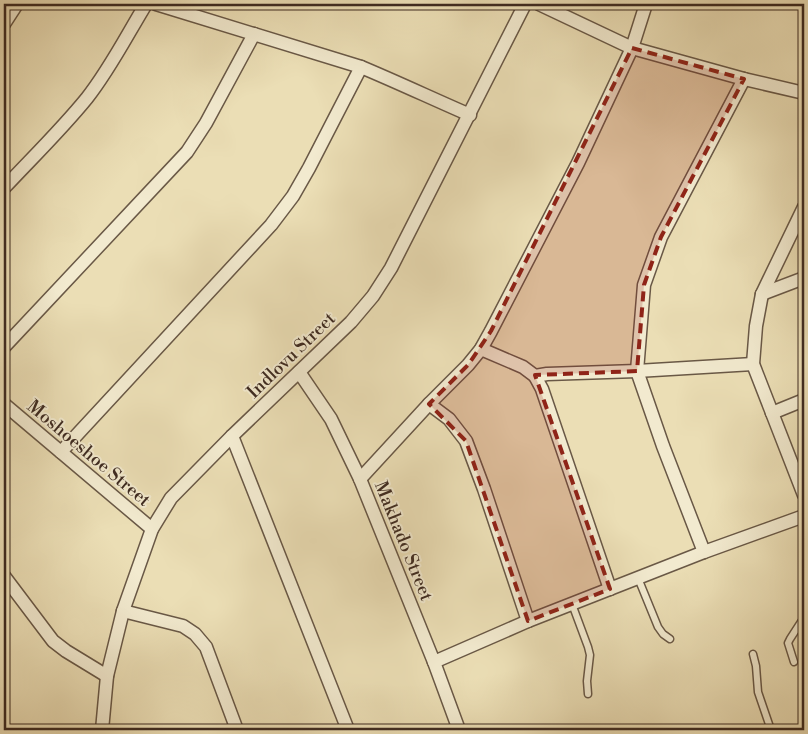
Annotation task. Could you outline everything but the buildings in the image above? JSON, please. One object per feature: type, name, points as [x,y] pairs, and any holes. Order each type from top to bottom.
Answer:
[{"type":"street","points":[[4,24],[17,4]]},
{"type":"street","points":[[4,188],[87,97],[106,71],[146,4]]},
{"type":"street","points":[[156,4],[361,67],[470,115]]},
{"type":"street","name":"Indlovu Street","points":[[102,730],[107,676],[123,611],[152,529],[171,498],[232,436],[351,322],[373,296],[392,268],[525,4]]},
{"type":"street","points":[[539,4],[632,48],[744,79],[804,93]]},
{"type":"street","points":[[360,479],[481,349],[504,310],[578,163],[632,48],[646,4]]},
{"type":"street","points":[[4,347],[187,152],[206,123],[254,34]]},
{"type":"street","points":[[61,452],[272,225],[293,196],[361,67]]},
{"type":"street","points":[[704,552],[663,446],[637,371],[644,285],[661,237],[744,79]]},
{"type":"street","points":[[804,207],[762,294],[756,326],[753,364],[804,495]]},
{"type":"street","points":[[762,294],[804,278]]},
{"type":"street","points":[[481,349],[523,367],[535,376],[542,388],[610,589]]},
{"type":"street","points":[[535,376],[753,364]]},
{"type":"street","name":"Makhado Street","points":[[299,372],[330,420],[360,479],[460,730]]},
{"type":"street","points":[[772,413],[804,400]]},
{"type":"street","name":"Moshoeshoe Street","points":[[4,404],[152,529]]},
{"type":"street","points":[[430,404],[449,419],[466,441],[528,621]]},
{"type":"street","points":[[232,436],[348,730]]},
{"type":"street","points":[[434,662],[528,621],[704,552],[804,516]]},
{"type":"street","points":[[4,576],[53,642],[107,676]]},
{"type":"street","points":[[123,611],[182,626],[195,634],[206,647],[237,730]]},
{"type":"lane","points":[[638,578],[658,627],[670,639]]},
{"type":"lane","points":[[572,604],[590,655],[587,681],[588,694]]},
{"type":"lane","points":[[794,662],[788,643],[804,620]]},
{"type":"lane","points":[[753,654],[758,692],[770,730]]},
{"type":"highlighted area","points":[[632,48],[744,79],[661,237],[644,285],[637,371],[535,375],[610,589],[528,621],[466,441],[429,404],[468,365],[491,331]]}]
